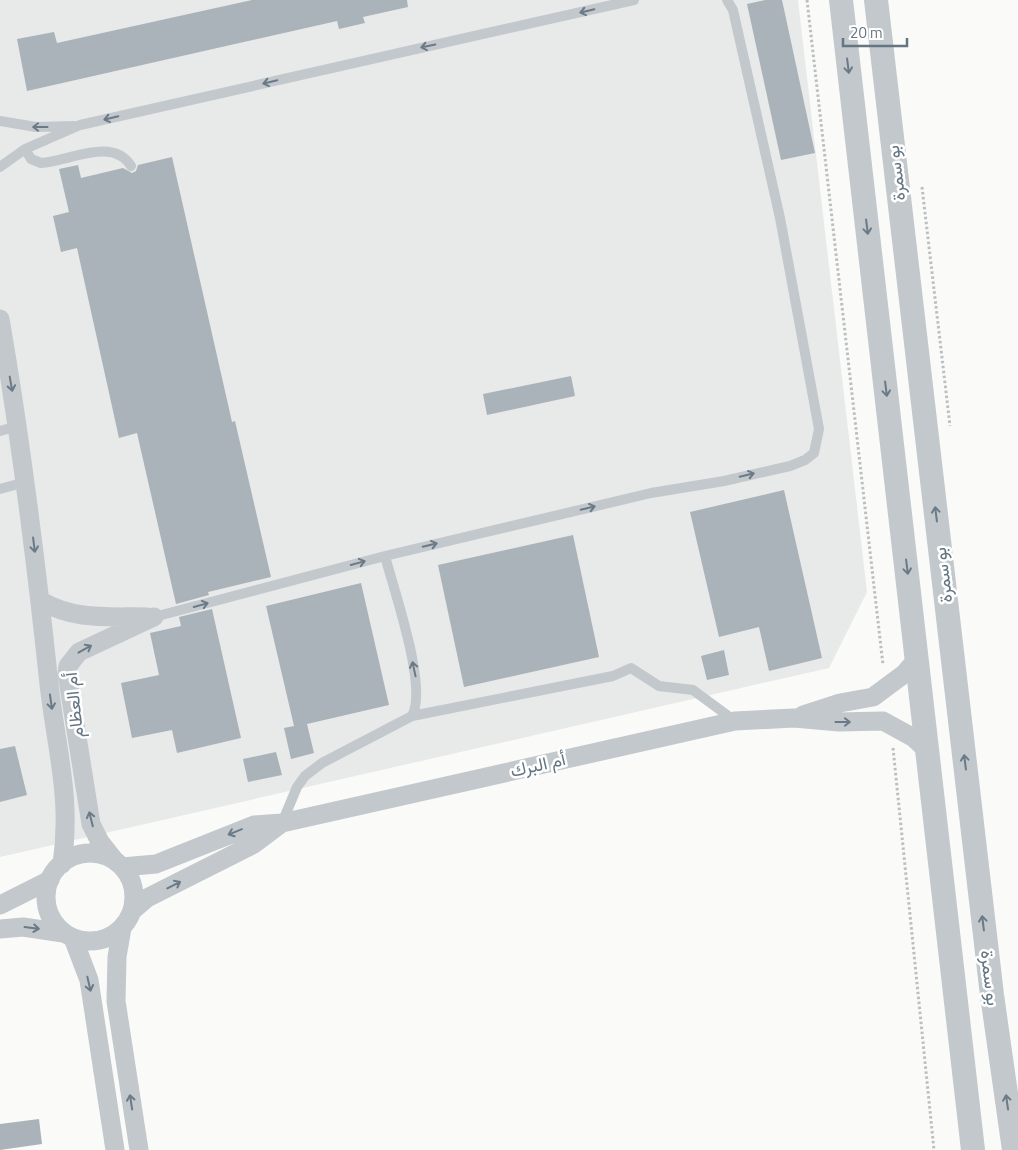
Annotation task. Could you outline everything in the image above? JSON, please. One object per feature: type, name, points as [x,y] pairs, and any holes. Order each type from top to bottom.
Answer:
[{"type":"street","name":"بو سمرة","points":[[841,0],[929,752],[973,1150]]},
{"type":"street","name":"بو سمرة","points":[[876,0],[990,985],[1014,1150]]},
{"type":"street","name":"أم العظام","points":[[0,319],[26,482],[41,601],[49,686],[63,770],[66,823],[62,864]]},
{"type":"street","points":[[41,601],[59,612],[80,616],[154,617]]},
{"type":"street","name":"أم العظام","points":[[119,864],[100,842],[91,824],[67,674],[68,666],[79,652],[154,617]]},
{"type":"street","name":"أم البرك","points":[[794,718],[840,703],[874,697],[904,674],[917,659]]},
{"type":"street","name":"أم البرك","points":[[119,864],[156,864],[254,825],[282,823],[735,721],[794,718],[839,722],[883,721],[890,723],[914,738],[929,752]]},
{"type":"street","name":"أم البرك","points":[[133,910],[147,898],[254,844],[282,823]]},
{"type":"street","points":[[0,929],[23,927],[68,935],[86,942],[112,936],[122,928],[133,910],[134,891],[132,882],[119,864],[94,853],[71,858],[62,864],[50,880],[46,899],[51,918],[68,935],[89,980],[114,1150]]},
{"type":"street","points":[[0,905],[50,880]]},
{"type":"street","points":[[122,928],[117,957],[116,1001],[139,1150]]},
{"type":"lane","points":[[0,121],[36,127],[80,125],[634,0]]},
{"type":"lane","points":[[154,617],[385,556],[650,493],[724,481],[790,466],[805,460],[814,453],[819,429],[780,218],[733,10],[727,0]]},
{"type":"lane","points":[[0,167],[24,149],[80,125]]},
{"type":"lane","points":[[24,149],[31,159],[41,163],[110,151],[122,156],[131,166]]},
{"type":"lane","points":[[0,431],[18,426]]},
{"type":"lane","points":[[0,489],[26,482]]},
{"type":"lane","points":[[385,556],[417,682],[417,707],[412,716]]},
{"type":"lane","points":[[282,823],[297,788],[305,776],[322,763],[412,716],[613,676],[632,668],[659,686],[693,690],[735,721]]},
{"type":"path","points":[[807,0],[885,689]]},
{"type":"path","points":[[890,723],[934,1150]]},
{"type":"shaded area","points":[[0,0],[798,0],[867,592],[829,668],[0,857]]},
{"type":"building","points":[[252,0],[407,0],[408,7],[363,17],[365,23],[339,29],[337,21],[27,91],[17,39],[54,32],[57,43]]},
{"type":"building","points":[[765,0],[782,0],[815,153],[781,160],[747,4]]},
{"type":"building","points":[[172,157],[232,422],[235,421],[271,577],[208,592],[209,595],[176,604],[137,433],[119,438],[77,248],[61,252],[53,216],[69,212],[59,169],[78,165],[81,178],[123,168],[132,173],[136,171],[138,165]]},
{"type":"building","points":[[571,376],[575,396],[487,415],[483,394]]},
{"type":"building","points":[[784,490],[822,658],[769,671],[759,627],[719,637],[690,512]]},
{"type":"building","points":[[573,535],[599,657],[464,687],[438,565]]},
{"type":"building","points":[[361,583],[389,705],[307,724],[314,753],[291,759],[284,728],[294,726],[266,606]]},
{"type":"building","points":[[212,609],[241,738],[177,753],[172,730],[132,738],[121,683],[159,675],[150,633],[181,626],[179,617]]},
{"type":"building","points":[[724,650],[729,675],[707,680],[701,656]]},
{"type":"building","points":[[15,746],[27,795],[0,802],[0,749]]},
{"type":"building","points":[[276,752],[282,775],[248,782],[243,759]]},
{"type":"building","points":[[39,1119],[42,1144],[0,1150],[0,1124]]}]
